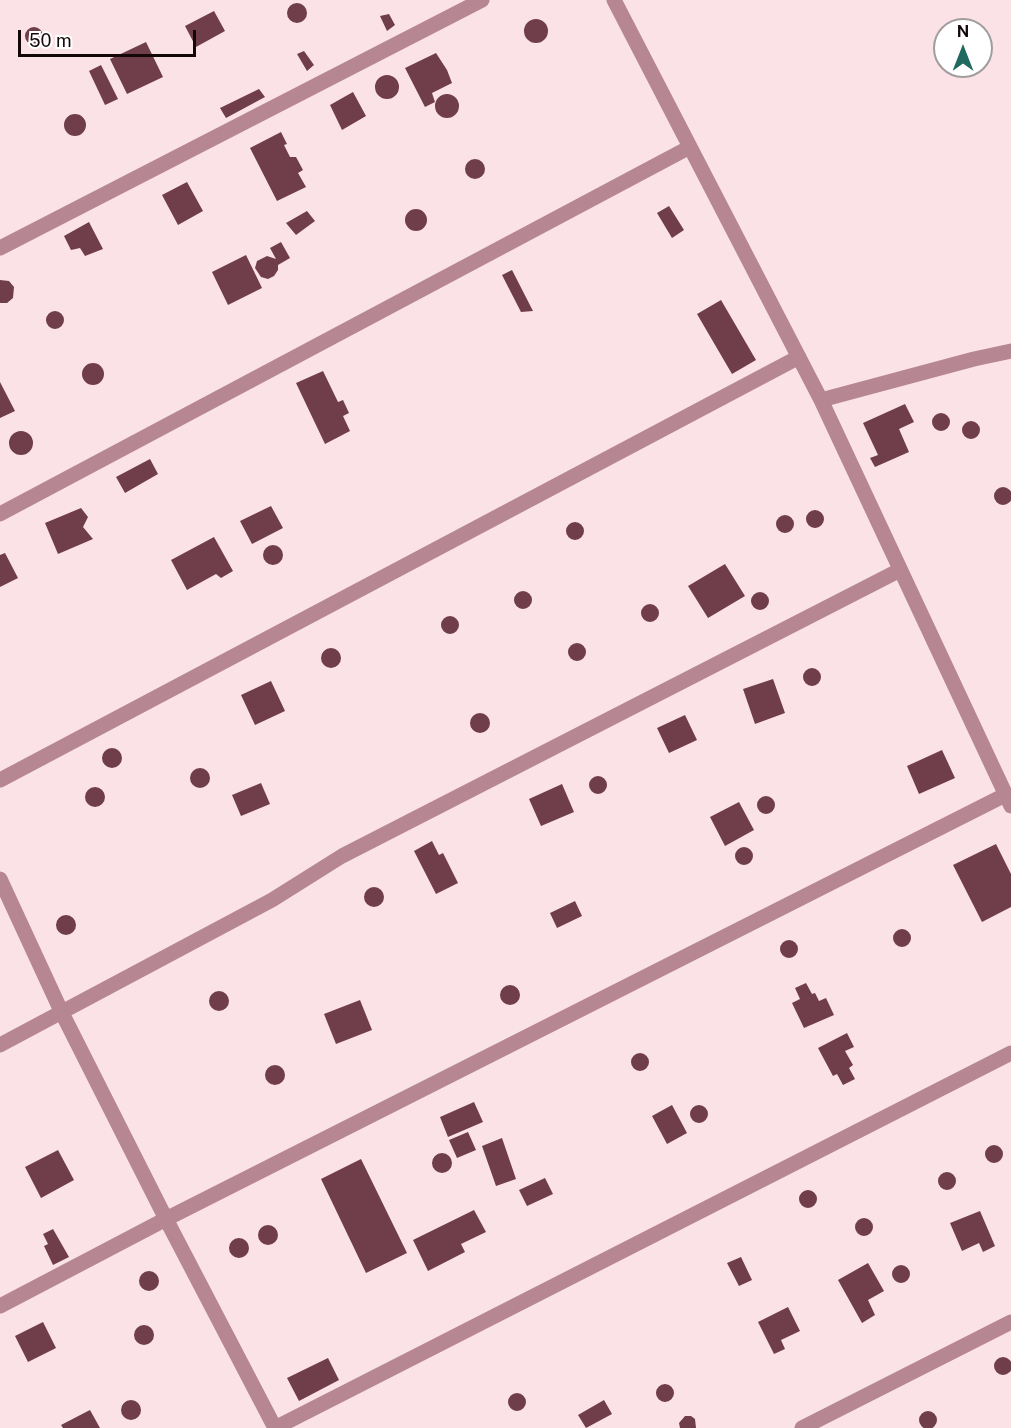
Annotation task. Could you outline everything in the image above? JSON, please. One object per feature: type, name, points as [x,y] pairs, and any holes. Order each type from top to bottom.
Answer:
[{"type":"street","points":[[0,248],[482,0]]},
{"type":"street","points":[[0,1306],[166,1219],[1008,800],[821,400],[614,0]]},
{"type":"street","points":[[0,514],[690,147]]},
{"type":"street","points":[[821,400],[1011,351]]},
{"type":"street","points":[[0,780],[799,357]]},
{"type":"street","points":[[0,1045],[272,900],[342,856],[900,570]]},
{"type":"street","points":[[0,879],[62,1013],[275,1428],[1011,1053]]},
{"type":"street","points":[[802,1428],[1011,1322]]},
{"type":"building","points":[[297,3],[304,6],[307,13],[304,20],[297,23],[290,20],[287,13],[290,6]]},
{"type":"building","points":[[214,11],[225,31],[196,47],[185,26]]},
{"type":"building","points":[[389,14],[395,25],[387,31],[380,16]]},
{"type":"building","points":[[536,19],[545,22],[548,31],[545,40],[536,43],[527,40],[524,31],[527,22]]},
{"type":"building","points":[[34,27],[40,30],[43,36],[40,42],[34,45],[28,42],[25,36],[28,30]]},
{"type":"building","points":[[146,42],[163,77],[127,94],[110,59]]},
{"type":"building","points":[[304,51],[314,65],[307,71],[297,54]]},
{"type":"building","points":[[436,53],[452,83],[432,93],[435,102],[425,107],[405,68]]},
{"type":"building","points":[[101,65],[118,99],[105,105],[89,71]]},
{"type":"building","points":[[387,75],[395,79],[399,87],[395,95],[387,99],[379,95],[375,87],[379,79]]},
{"type":"building","points":[[259,89],[265,97],[226,118],[220,108]]},
{"type":"building","points":[[353,92],[366,116],[342,130],[330,105]]},
{"type":"building","points":[[447,94],[452,95],[458,101],[458,111],[452,117],[447,118],[442,117],[436,111],[435,106],[436,101],[442,95]]},
{"type":"building","points":[[75,114],[83,117],[86,125],[83,133],[75,136],[67,133],[64,125],[67,117]]},
{"type":"building","points":[[281,132],[290,157],[296,157],[303,170],[298,173],[306,187],[277,201],[250,148]]},
{"type":"building","points":[[475,159],[482,162],[485,169],[482,176],[475,179],[468,176],[465,169],[468,162]]},
{"type":"building","points":[[187,182],[203,211],[178,225],[162,195]]},
{"type":"building","points":[[669,206],[684,230],[672,238],[657,213]]},
{"type":"building","points":[[416,209],[424,212],[427,220],[424,228],[416,231],[408,228],[405,220],[408,212]]},
{"type":"building","points":[[307,211],[315,221],[296,235],[286,223]]},
{"type":"building","points":[[89,222],[103,249],[85,256],[80,248],[71,250],[64,236]]},
{"type":"building","points":[[281,242],[290,258],[278,265],[274,276],[268,279],[261,277],[255,268],[257,261],[267,256],[276,259],[270,248]]},
{"type":"building","points":[[246,255],[262,288],[228,305],[212,272]]},
{"type":"building","points":[[512,270],[533,311],[521,312],[502,275]]},
{"type":"building","points":[[0,280],[9,281],[14,287],[13,298],[7,303],[0,303]]},
{"type":"building","points":[[721,300],[756,360],[732,374],[697,314]]},
{"type":"building","points":[[51,311],[59,311],[64,316],[62,327],[51,329],[46,324],[46,316]]},
{"type":"building","points":[[93,363],[101,366],[104,374],[101,382],[93,385],[85,382],[82,374],[85,366]]},
{"type":"building","points":[[323,371],[338,402],[343,400],[349,413],[343,416],[350,431],[325,444],[296,383]]},
{"type":"building","points":[[0,382],[15,411],[0,418]]},
{"type":"building","points":[[905,404],[914,422],[899,429],[909,452],[875,467],[870,458],[878,455],[863,423]]},
{"type":"building","points":[[941,413],[947,416],[950,422],[947,428],[941,431],[935,428],[932,422],[935,416]]},
{"type":"building","points":[[971,421],[977,424],[980,430],[977,436],[971,439],[965,436],[962,430],[965,424]]},
{"type":"building","points":[[21,431],[26,432],[32,438],[32,448],[26,454],[21,455],[16,454],[10,448],[9,443],[10,438],[16,432]]},
{"type":"building","points":[[150,459],[158,474],[125,493],[116,477]]},
{"type":"building","points":[[1003,487],[1009,490],[1012,496],[1009,502],[1003,505],[997,502],[994,496],[997,490]]},
{"type":"building","points":[[271,506],[283,528],[252,544],[240,521]]},
{"type":"building","points":[[81,508],[88,517],[83,527],[93,539],[58,554],[45,523]]},
{"type":"building","points":[[815,510],[821,513],[824,519],[821,525],[815,528],[809,525],[806,519],[809,513]]},
{"type":"building","points":[[785,515],[791,518],[794,524],[791,530],[785,533],[779,530],[776,524],[779,518]]},
{"type":"building","points":[[575,522],[581,525],[584,531],[581,537],[575,540],[569,537],[566,531],[569,525]]},
{"type":"building","points":[[214,537],[233,571],[221,578],[216,574],[187,590],[171,560]]},
{"type":"building","points":[[269,545],[277,545],[283,551],[283,559],[277,565],[269,565],[263,559],[263,551]]},
{"type":"building","points":[[5,553],[18,578],[0,587],[0,555]]},
{"type":"building","points":[[725,564],[745,596],[708,618],[688,586]]},
{"type":"building","points":[[523,591],[529,594],[532,600],[529,606],[523,609],[517,606],[514,600],[517,594]]},
{"type":"building","points":[[760,592],[766,595],[769,601],[766,607],[760,610],[754,607],[751,601],[754,595]]},
{"type":"building","points":[[650,604],[656,607],[659,613],[656,619],[650,622],[644,619],[641,613],[644,607]]},
{"type":"building","points":[[450,616],[456,619],[459,625],[456,631],[450,634],[444,631],[441,625],[444,619]]},
{"type":"building","points":[[577,643],[583,646],[586,652],[583,658],[577,661],[571,658],[568,652],[571,646]]},
{"type":"building","points":[[331,648],[338,651],[341,658],[338,665],[331,668],[324,665],[321,658],[324,651]]},
{"type":"building","points":[[812,668],[818,671],[821,677],[818,683],[812,686],[806,683],[803,677],[806,671]]},
{"type":"building","points":[[773,679],[785,713],[755,724],[743,689]]},
{"type":"building","points":[[271,681],[285,711],[255,725],[241,695]]},
{"type":"building","points":[[480,713],[487,716],[490,723],[487,730],[480,733],[473,730],[470,723],[473,716]]},
{"type":"building","points":[[685,715],[697,740],[669,753],[657,728]]},
{"type":"building","points":[[112,748],[119,751],[122,758],[119,765],[112,768],[105,765],[102,758],[105,751]]},
{"type":"building","points":[[942,750],[955,778],[919,794],[907,766]]},
{"type":"building","points":[[200,768],[207,771],[210,778],[207,785],[200,788],[193,785],[190,778],[193,771]]},
{"type":"building","points":[[598,776],[604,779],[607,785],[604,791],[598,794],[592,791],[589,785],[592,779]]},
{"type":"building","points":[[261,783],[270,804],[241,816],[232,795]]},
{"type":"building","points":[[562,784],[574,812],[541,826],[529,799]]},
{"type":"building","points":[[95,787],[102,790],[105,797],[102,804],[95,807],[88,804],[85,797],[88,790]]},
{"type":"building","points":[[766,796],[772,799],[775,805],[772,811],[766,814],[760,811],[757,805],[760,799]]},
{"type":"building","points":[[739,802],[754,830],[725,846],[710,817]]},
{"type":"building","points":[[432,841],[439,855],[443,853],[458,883],[436,894],[414,851]]},
{"type":"building","points":[[996,844],[1011,874],[1011,907],[982,922],[953,865]]},
{"type":"building","points":[[744,847],[750,850],[753,856],[750,862],[744,865],[738,862],[735,856],[738,850]]},
{"type":"building","points":[[374,887],[381,890],[384,897],[381,904],[374,907],[367,904],[364,897],[367,890]]},
{"type":"building","points":[[575,901],[582,916],[557,928],[550,913]]},
{"type":"building","points":[[66,915],[73,918],[76,925],[73,932],[66,935],[59,932],[56,925],[59,918]]},
{"type":"building","points":[[902,929],[908,932],[911,938],[908,944],[902,947],[896,944],[893,938],[896,932]]},
{"type":"building","points":[[789,940],[795,943],[798,949],[795,955],[789,958],[783,955],[780,949],[783,943]]},
{"type":"building","points":[[806,983],[819,1001],[826,998],[834,1015],[804,1028],[792,1003],[800,999],[795,988]]},
{"type":"building","points":[[510,985],[517,988],[520,995],[517,1002],[510,1005],[503,1002],[500,995],[503,988]]},
{"type":"building","points":[[219,991],[226,994],[229,1001],[226,1008],[219,1011],[212,1008],[209,1001],[212,994]]},
{"type":"building","points":[[360,1000],[372,1030],[336,1044],[324,1014]]},
{"type":"building","points":[[847,1033],[854,1047],[845,1051],[853,1065],[849,1068],[855,1079],[843,1085],[837,1074],[833,1076],[818,1048]]},
{"type":"building","points":[[640,1053],[646,1056],[649,1062],[646,1068],[640,1071],[634,1068],[631,1062],[634,1056]]},
{"type":"building","points":[[275,1065],[282,1068],[285,1075],[282,1082],[275,1085],[268,1082],[265,1075],[268,1068]]},
{"type":"building","points":[[474,1102],[483,1122],[448,1137],[440,1117]]},
{"type":"building","points":[[672,1105],[687,1133],[667,1144],[652,1116]]},
{"type":"building","points":[[699,1105],[705,1108],[708,1114],[705,1120],[699,1123],[693,1120],[690,1114],[693,1108]]},
{"type":"building","points":[[468,1132],[476,1150],[457,1158],[449,1140]]},
{"type":"building","points":[[502,1138],[516,1179],[496,1186],[482,1146]]},
{"type":"building","points":[[994,1145],[1000,1148],[1003,1154],[1000,1160],[994,1163],[988,1160],[985,1154],[988,1148]]},
{"type":"building","points":[[58,1150],[74,1180],[41,1198],[25,1167]]},
{"type":"building","points":[[442,1153],[449,1156],[452,1163],[449,1170],[442,1173],[435,1170],[432,1163],[435,1156]]},
{"type":"building","points":[[361,1159],[407,1253],[366,1273],[321,1179]]},
{"type":"building","points":[[947,1172],[953,1175],[956,1181],[953,1187],[947,1190],[941,1187],[938,1181],[941,1175]]},
{"type":"building","points":[[545,1178],[553,1194],[527,1206],[519,1190]]},
{"type":"building","points":[[808,1190],[814,1193],[817,1199],[814,1205],[808,1208],[802,1205],[799,1199],[802,1193]]},
{"type":"building","points":[[474,1210],[486,1232],[461,1244],[465,1252],[428,1271],[413,1240]]},
{"type":"building","points":[[980,1211],[995,1246],[983,1252],[979,1243],[962,1251],[950,1223]]},
{"type":"building","points":[[864,1218],[870,1221],[873,1227],[870,1233],[864,1236],[858,1233],[855,1227],[858,1221]]},
{"type":"building","points":[[268,1225],[275,1228],[278,1235],[275,1242],[268,1245],[261,1242],[258,1235],[261,1228]]},
{"type":"building","points":[[53,1229],[69,1257],[53,1265],[44,1246],[48,1244],[43,1234]]},
{"type":"building","points":[[239,1238],[246,1241],[249,1248],[246,1255],[239,1258],[232,1255],[229,1248],[232,1241]]},
{"type":"building","points":[[741,1257],[752,1280],[739,1286],[727,1263]]},
{"type":"building","points":[[868,1263],[884,1291],[868,1300],[875,1315],[862,1323],[838,1280]]},
{"type":"building","points":[[901,1265],[907,1268],[910,1274],[907,1280],[901,1283],[895,1280],[892,1274],[895,1268]]},
{"type":"building","points":[[149,1271],[156,1274],[159,1281],[156,1288],[149,1291],[142,1288],[139,1281],[142,1274]]},
{"type":"building","points":[[788,1307],[800,1331],[781,1340],[785,1349],[774,1354],[758,1322]]},
{"type":"building","points":[[43,1322],[56,1348],[28,1362],[15,1336]]},
{"type":"building","points":[[144,1325],[151,1328],[154,1335],[151,1342],[144,1345],[137,1342],[134,1335],[137,1328]]},
{"type":"building","points":[[1003,1357],[1009,1360],[1012,1366],[1009,1372],[1003,1375],[997,1372],[994,1366],[997,1360]]},
{"type":"building","points":[[328,1358],[339,1380],[299,1401],[287,1378]]},
{"type":"building","points":[[665,1384],[671,1387],[674,1393],[671,1399],[665,1402],[659,1399],[656,1393],[659,1387]]},
{"type":"building","points":[[517,1393],[523,1396],[526,1402],[523,1408],[517,1411],[511,1408],[508,1402],[511,1396]]},
{"type":"building","points":[[131,1400],[138,1403],[141,1410],[138,1417],[131,1420],[124,1417],[121,1410],[124,1403]]},
{"type":"building","points":[[604,1400],[612,1414],[586,1428],[578,1415]]},
{"type":"building","points":[[90,1410],[100,1428],[63,1428],[61,1425]]},
{"type":"building","points":[[928,1411],[934,1414],[937,1420],[934,1426],[928,1429],[922,1426],[919,1420],[922,1414]]},
{"type":"building","points":[[685,1416],[695,1419],[696,1428],[680,1428],[679,1423]]}]
